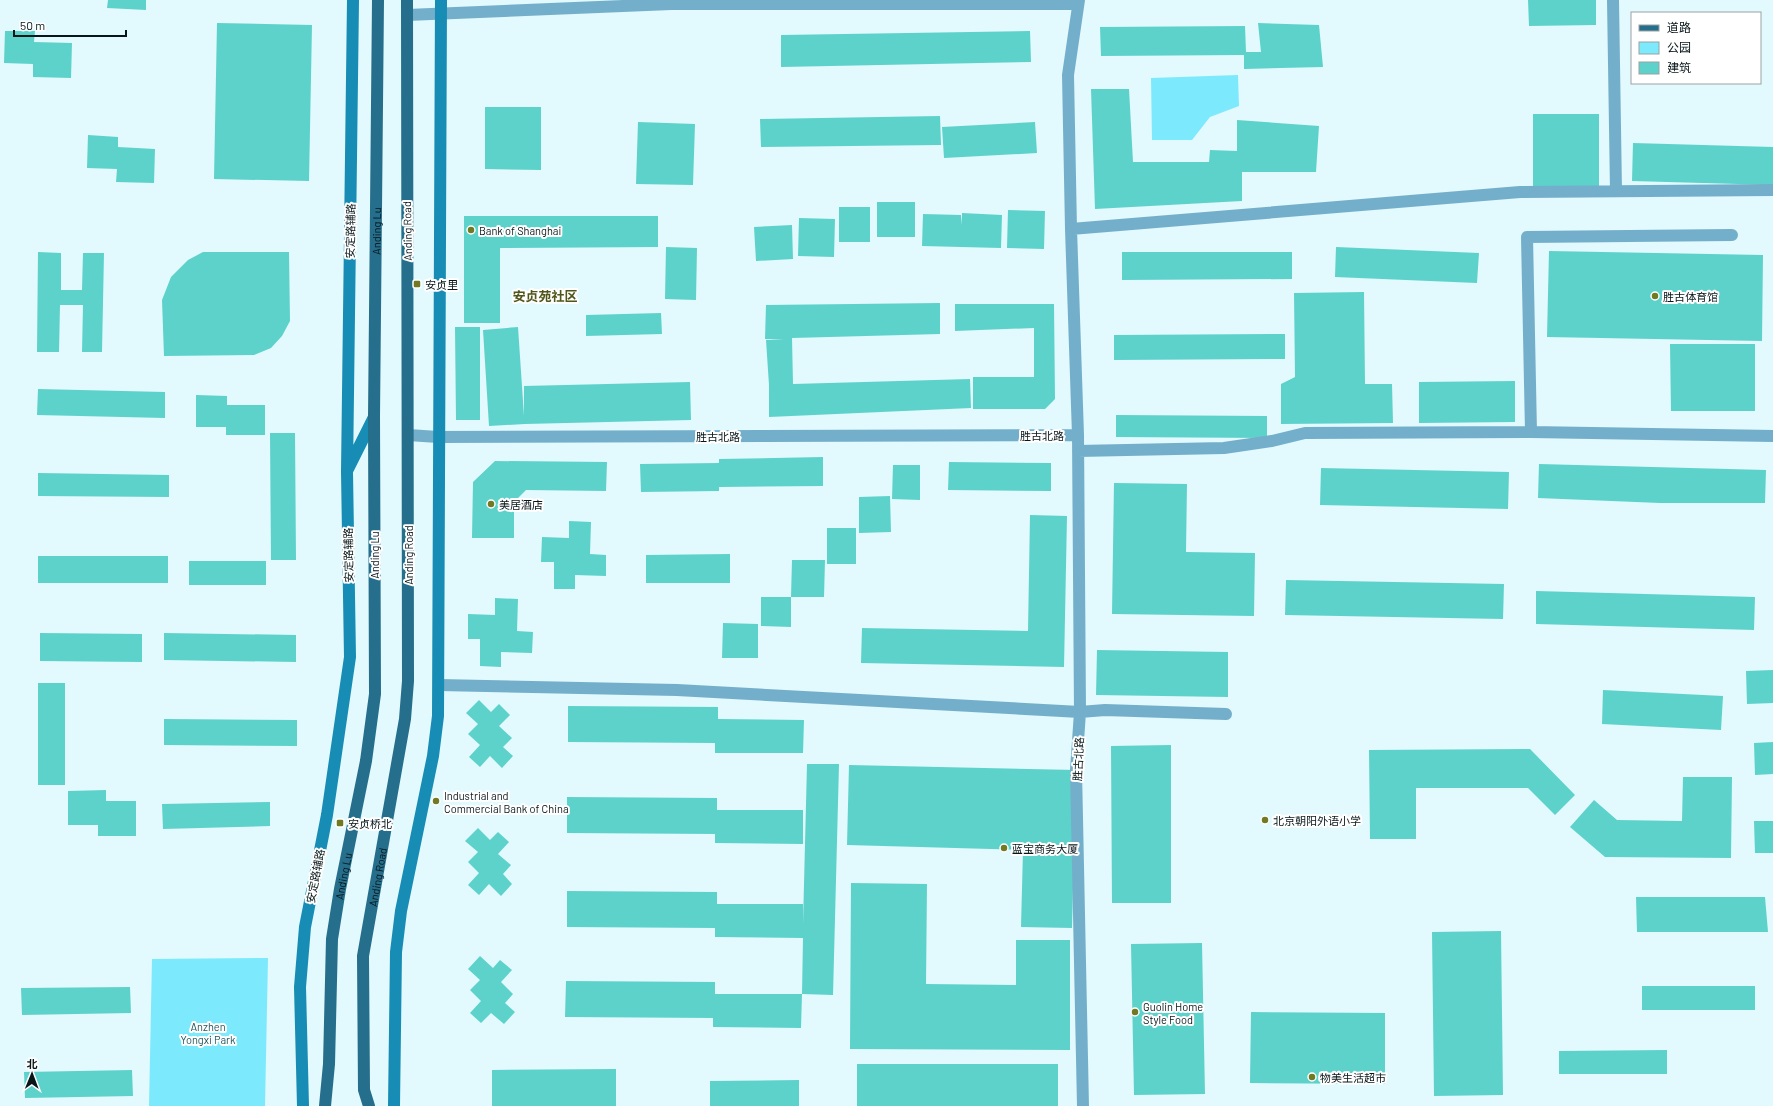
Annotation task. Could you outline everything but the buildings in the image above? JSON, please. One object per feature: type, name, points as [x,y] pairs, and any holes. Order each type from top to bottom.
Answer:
[{"type":"main road","name":"Anding Lu","points":[[325,1106],[329,1064],[332,939],[340,889],[366,761],[375,694],[374,417],[378,0]]},
{"type":"main road","name":"Anding Road","points":[[369,1106],[364,1090],[363,956],[405,719],[408,681],[407,0]]},
{"type":"street","name":"安定路辅路","points":[[304,1106],[300,987],[305,927],[326,815],[350,657],[347,472],[353,0]]},
{"type":"street","points":[[394,1106],[396,952],[401,911],[433,756],[438,716],[441,0]]},
{"type":"street","points":[[1613,0],[1616,191]]},
{"type":"street","points":[[407,15],[671,2],[1078,2],[1068,75],[1071,229],[1078,435]]},
{"type":"street","points":[[1071,229],[1520,192],[1773,190]]},
{"type":"street","points":[[1531,432],[1527,237],[1732,235]]},
{"type":"street","points":[[347,472],[374,417]]},
{"type":"street","points":[[1078,451],[1224,448],[1272,441],[1305,433],[1531,432],[1773,436]]},
{"type":"street","name":"胜古北路","points":[[408,435],[438,437],[1078,435],[1080,712],[1076,770],[1082,1106]]},
{"type":"street","points":[[439,686],[677,690],[1080,712],[1105,710],[1226,714]]},
{"type":"green space","points":[[1238,75],[1239,106],[1210,117],[1192,140],[1152,140],[1151,78]]},
{"type":"green space","name":"Anzhen Yongxi Park","points":[[268,958],[265,1106],[149,1106],[152,959]]},
{"type":"place","name":"Bank of Shanghai","points":[[471,230]]},
{"type":"place","name":"安贞里","points":[[417,284]]},
{"type":"place","name":"胜古体育馆","points":[[1655,296]]},
{"type":"place","name":"美居酒店","points":[[491,504]]},
{"type":"place","name":"Industrial and Commercial Bank of China","points":[[436,801]]},
{"type":"place","name":"北京朝阳外语小学","points":[[1265,820]]},
{"type":"place","name":"安贞桥北","points":[[340,823]]},
{"type":"place","name":"蓝宝商务大厦","points":[[1004,848]]},
{"type":"place","name":"Guolin Home Style Food","points":[[1135,1012]]},
{"type":"place","name":"物美生活超市","points":[[1312,1077]]},
{"type":"district","name":"安贞苑社区","points":[[545,296]]}]
